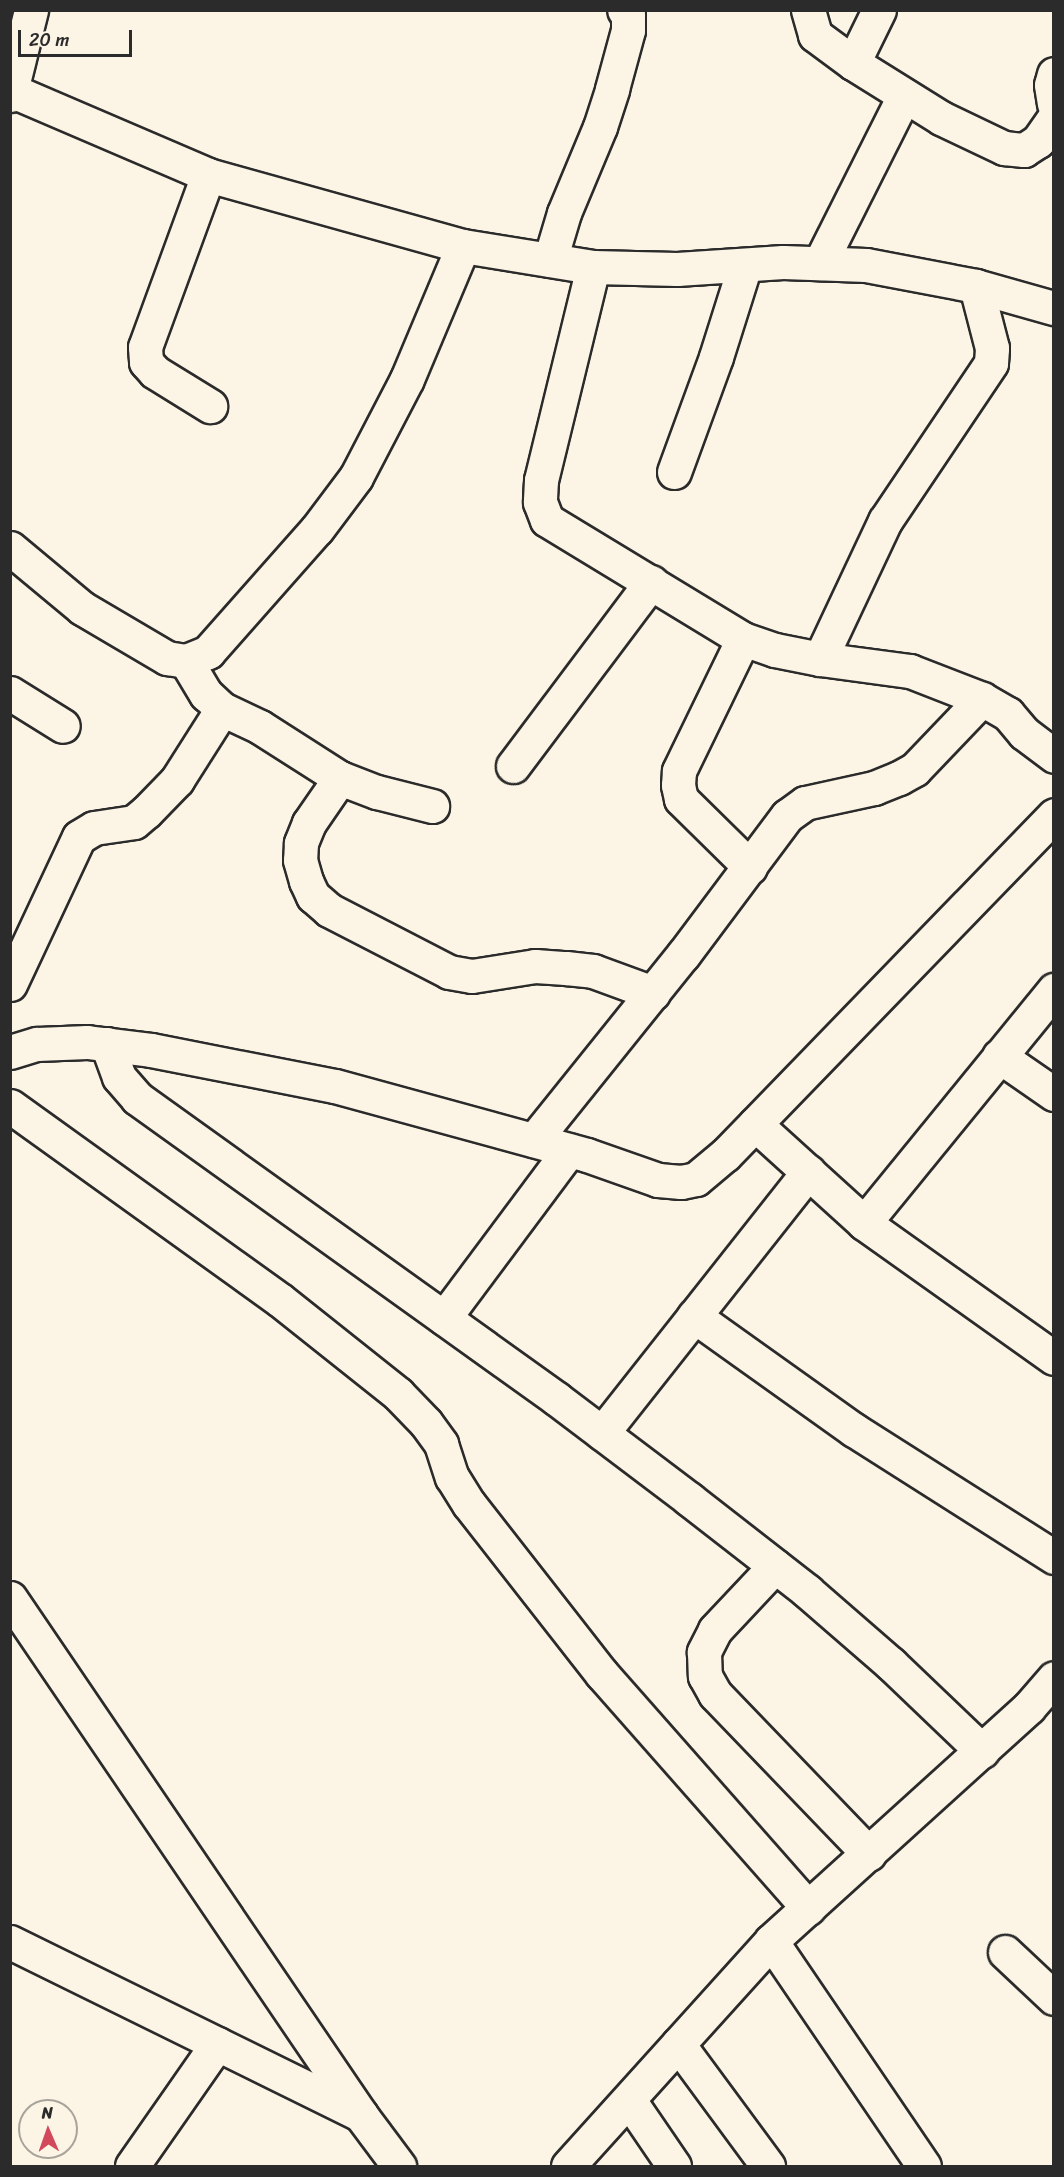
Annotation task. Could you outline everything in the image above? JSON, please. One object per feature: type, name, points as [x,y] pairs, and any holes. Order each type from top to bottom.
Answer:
[{"type":"street","points":[[31,10],[11,91],[208,175],[463,246],[593,267],[678,270],[820,263],[866,266],[976,286],[1053,308]]},
{"type":"street","points":[[550,260],[564,213],[592,149],[612,89],[628,30],[628,15],[624,10]]},
{"type":"street","points":[[808,10],[815,35],[852,63],[941,118],[1004,147],[1024,150],[1038,141],[1053,118]]},
{"type":"street","points":[[852,63],[879,10]]},
{"type":"street","points":[[1053,74],[1051,85],[1053,104]]},
{"type":"street","points":[[820,263],[904,96]]},
{"type":"street","points":[[208,175],[145,347],[146,362],[155,372],[210,406]]},
{"type":"street","points":[[10,548],[82,608],[167,658],[186,661],[208,652],[316,528],[356,477],[407,379],[463,246]]},
{"type":"street","points":[[674,472],[716,357],[745,265]]},
{"type":"street","points":[[593,267],[541,480],[540,502],[547,520],[565,534],[651,582],[743,639],[775,650],[820,659],[910,671],[982,699],[1008,714],[1024,733],[1053,756]]},
{"type":"street","points":[[820,659],[885,521],[991,363],[992,348],[976,286]]},
{"type":"street","points":[[513,766],[651,582]]},
{"type":"street","points":[[743,639],[679,771],[678,785],[681,799],[750,867]]},
{"type":"street","points":[[186,661],[206,694],[222,709],[260,727],[340,778],[377,792],[432,806]]},
{"type":"street","points":[[10,693],[63,726]]},
{"type":"street","points":[[534,1140],[653,993],[787,816],[806,803],[874,788],[915,769],[982,699]]},
{"type":"street","points":[[10,984],[79,837],[94,828],[134,822],[146,812],[177,780],[222,709]]},
{"type":"street","points":[[340,778],[309,823],[301,843],[300,860],[312,896],[329,910],[449,972],[472,975],[535,966],[566,968],[593,971],[653,993]]},
{"type":"street","points":[[10,1052],[37,1044],[87,1042],[151,1050],[335,1086],[569,1150],[658,1180],[681,1182],[696,1179],[755,1124],[1053,815]]},
{"type":"street","points":[[864,1223],[1053,990]]},
{"type":"street","points":[[107,1044],[119,1077],[137,1098],[602,1433],[775,1566],[891,1664],[982,1751]]},
{"type":"street","points":[[999,1056],[1053,1094]]},
{"type":"street","points":[[10,1106],[280,1300],[412,1409],[441,1444],[452,1477],[469,1504],[595,1664],[808,1908]]},
{"type":"street","points":[[755,1124],[864,1223],[1053,1358]]},
{"type":"street","points":[[444,1318],[569,1150]]},
{"type":"street","points":[[602,1433],[808,1172]]},
{"type":"street","points":[[694,1316],[854,1430],[1053,1557]]},
{"type":"street","points":[[775,1566],[716,1630],[705,1652],[705,1676],[716,1694],[869,1854]]},
{"type":"street","points":[[10,1598],[361,2115],[399,2166]]},
{"type":"street","points":[[568,2166],[771,1941],[982,1751],[1029,1707],[1053,1678]]},
{"type":"street","points":[[771,1941],[924,2166]]},
{"type":"street","points":[[10,1942],[361,2115]]},
{"type":"street","points":[[1005,1952],[1051,1990]]},
{"type":"street","points":[[132,2166],[218,2044]]},
{"type":"street","points":[[678,2044],[768,2166]]},
{"type":"street","points":[[629,2100],[674,2166]]}]
